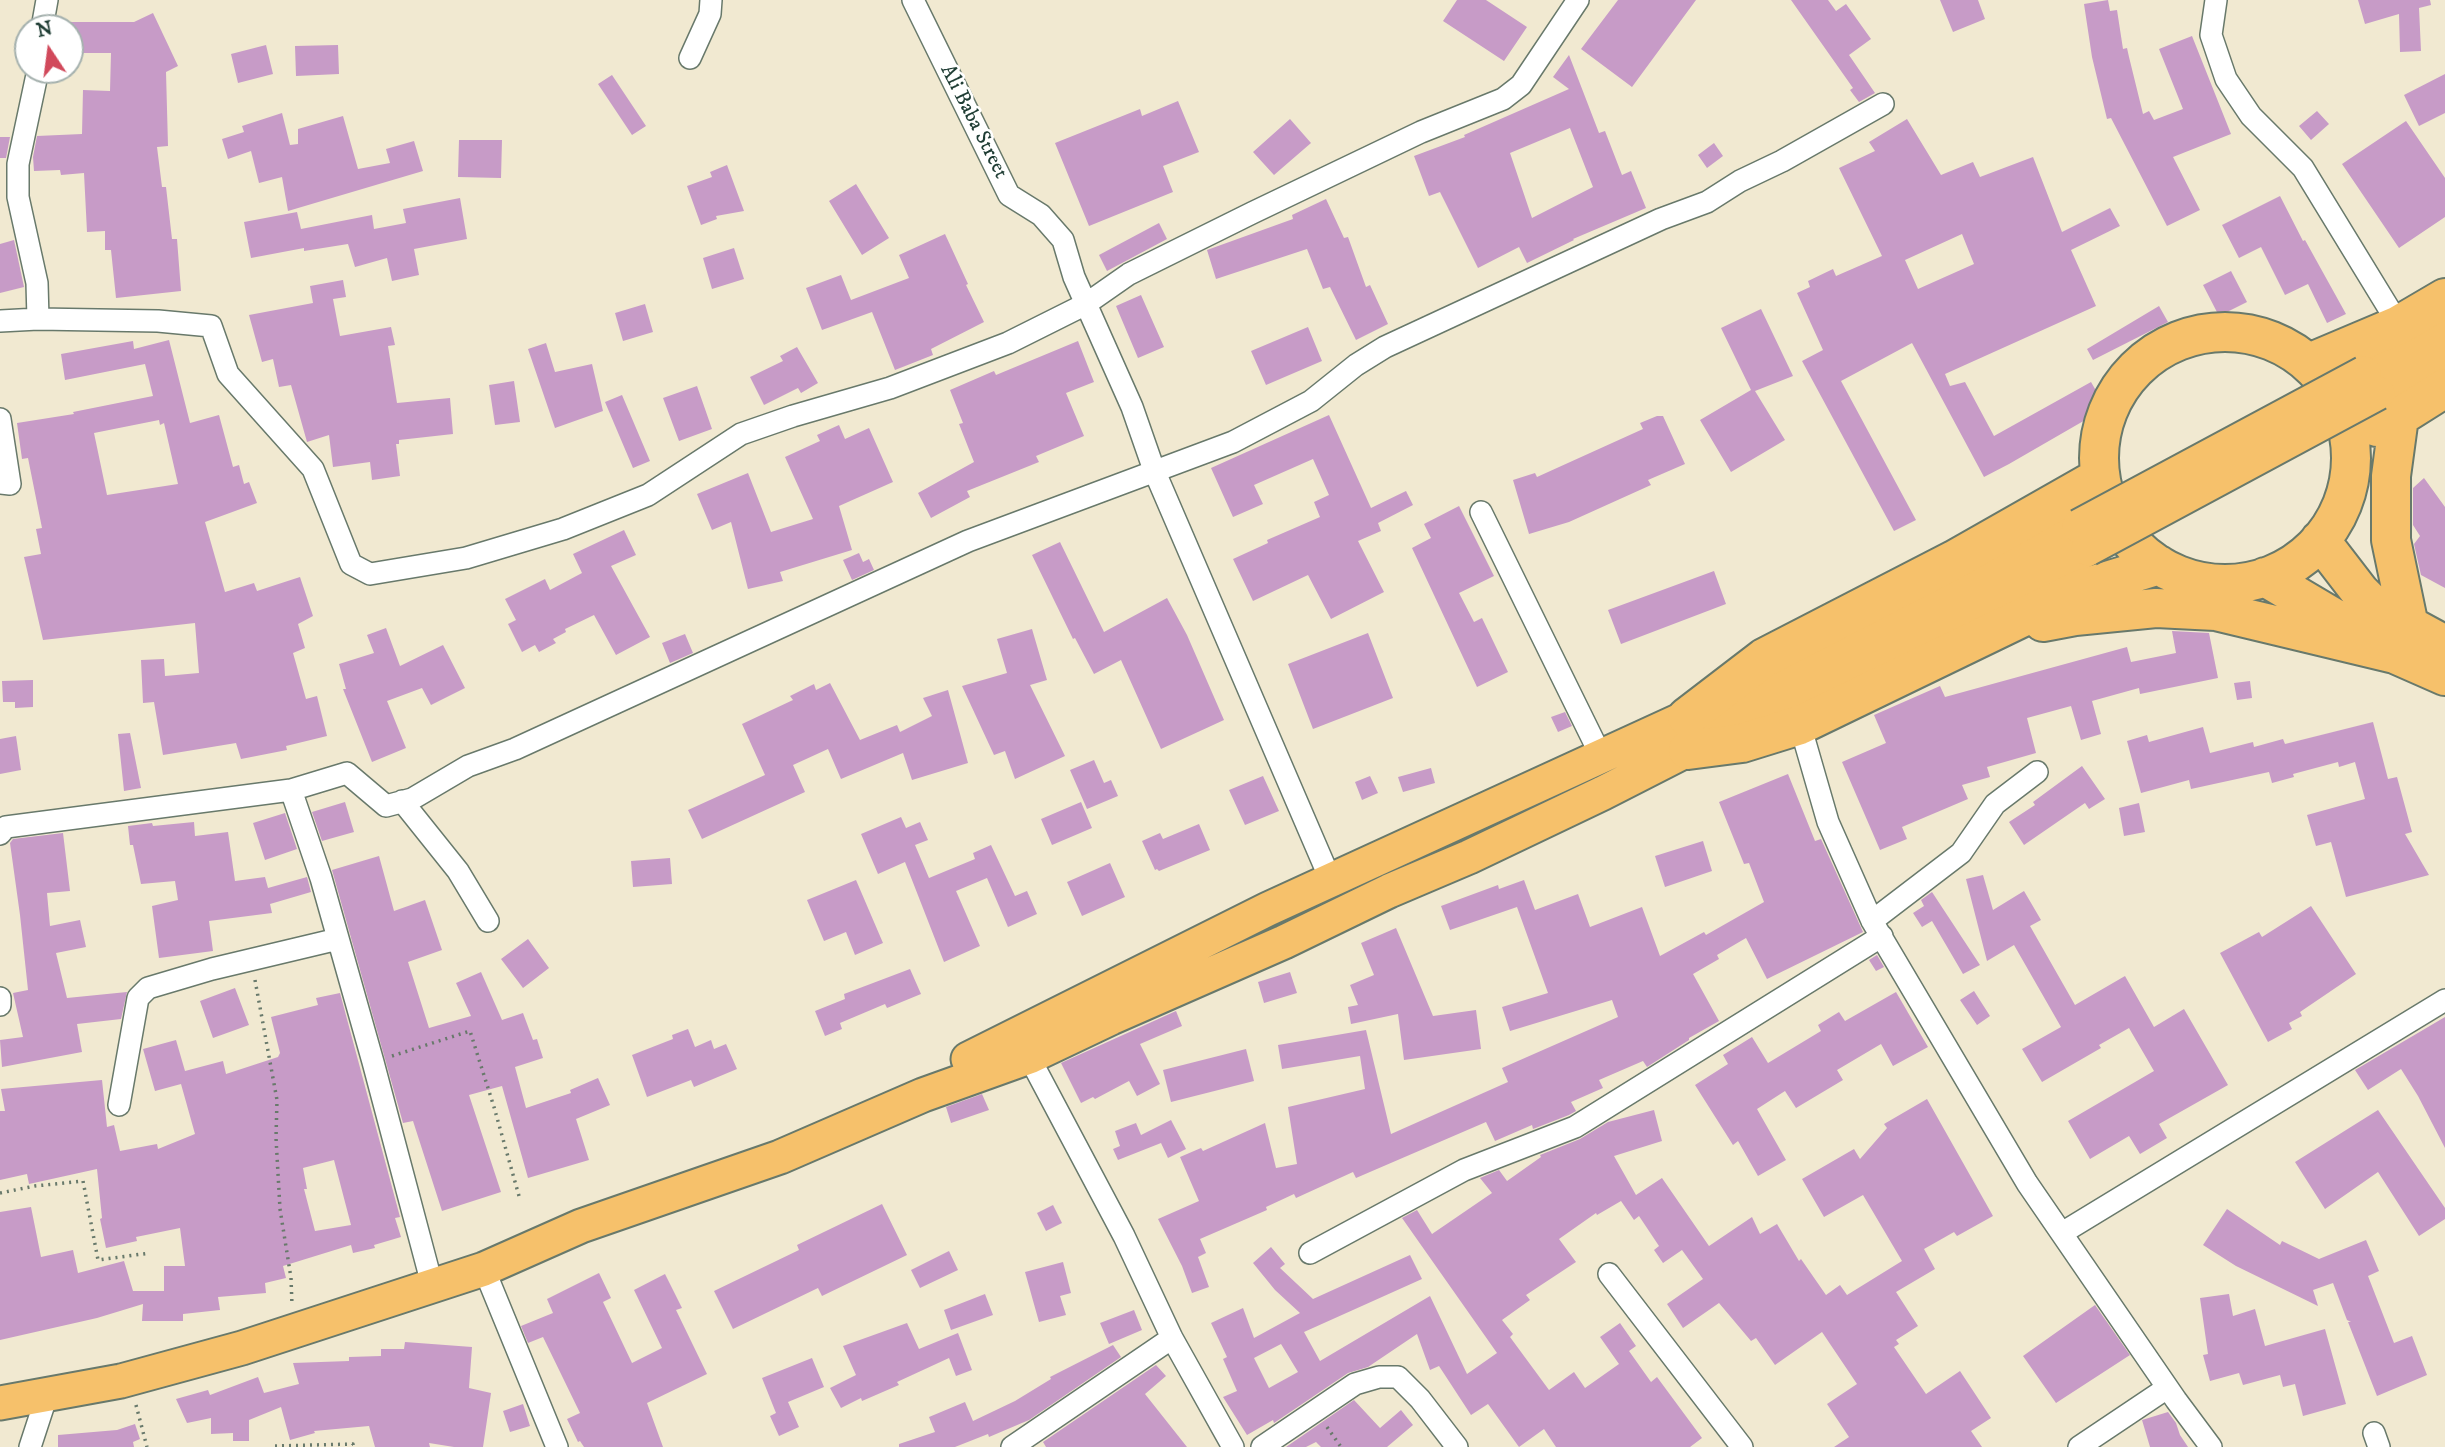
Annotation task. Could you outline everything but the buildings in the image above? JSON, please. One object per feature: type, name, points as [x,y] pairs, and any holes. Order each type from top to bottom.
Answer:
[{"type":"highway","points":[[2309,363],[2399,325],[2445,298]]},
{"type":"highway","points":[[1995,632],[2089,614],[2156,608],[2219,597],[2244,582],[2286,568],[2304,556],[2320,540],[2333,523],[2349,482],[2350,439],[2345,418],[2324,379],[2309,363],[2271,341],[2239,333],[2206,334],[2165,348],[2146,360],[2130,375],[2108,412],[2101,433],[2100,477],[2114,518],[2126,536],[2159,565],[2200,581],[2219,597],[2402,640],[2445,645]]},
{"type":"highway","points":[[2380,394],[2445,388]]},
{"type":"highway","points":[[2350,439],[2380,394]]},
{"type":"highway","points":[[2380,394],[2391,476],[2391,540],[2402,640]]},
{"type":"highway","points":[[1687,733],[1764,658],[1954,560],[2100,477]]},
{"type":"highway","points":[[2320,540],[2402,640],[2445,676]]},
{"type":"highway","points":[[1687,733],[1742,743],[1800,725],[2081,589],[2159,565]]},
{"type":"highway","points":[[2265,577],[2402,640]]},
{"type":"main road","points":[[2380,394],[2445,326]]},
{"type":"main road","points":[[0,1383],[121,1367],[231,1341],[292,1321],[429,1273],[570,1218],[771,1148],[914,1086],[1111,1018],[1469,857],[1790,672],[1907,615],[2084,537],[2380,394],[2445,355]]},
{"type":"main road","points":[[0,1403],[128,1379],[242,1348],[484,1269],[581,1226],[780,1157],[923,1095],[1019,1048],[1268,909],[1601,756],[1687,733]]},
{"type":"street","points":[[690,58],[710,14],[711,0]]},
{"type":"street","name":"Ali Baba Street","points":[[913,0],[1009,195],[1041,215],[1063,240],[1074,277],[1132,407],[1154,470],[1331,881]]},
{"type":"street","points":[[0,321],[158,321],[211,326],[229,374],[313,469],[352,564],[370,574],[466,558],[563,529],[648,495],[741,434],[890,388],[1008,343],[1086,304],[1129,274],[1252,213],[1422,132],[1503,99],[1521,85],[1578,0]]},
{"type":"street","points":[[2216,0],[2211,35],[2226,79],[2251,116],[2303,168],[2399,325]]},
{"type":"street","points":[[35,84],[18,164],[18,197],[37,283],[38,319]]},
{"type":"street","points":[[0,834],[6,827],[291,790],[347,773],[386,806],[412,799],[468,766],[515,749],[968,541],[1233,442],[1311,401],[1356,365],[1385,347],[1661,219],[1707,202],[1740,181],[1782,161],[1883,104]]},
{"type":"street","points":[[0,419],[10,484],[0,483]]},
{"type":"street","points":[[1481,512],[1601,756]]},
{"type":"street","points":[[1800,725],[1828,822],[1877,928],[2028,1183],[2167,1388],[2211,1447]]},
{"type":"street","points":[[1310,1253],[1464,1170],[1575,1127],[1877,928],[1961,853],[1995,804],[2037,772]]},
{"type":"street","points":[[291,790],[338,939],[429,1273]]},
{"type":"street","points":[[402,802],[458,870],[488,921]]},
{"type":"street","points":[[119,1105],[138,998],[148,988],[338,939]]},
{"type":"street","points":[[0,998],[0,1005]]},
{"type":"street","points":[[2062,1233],[2445,1000]]},
{"type":"street","points":[[1019,1048],[1124,1236],[1172,1338],[1233,1447]]},
{"type":"street","points":[[484,1269],[557,1447]]},
{"type":"street","points":[[1609,1274],[1742,1447]]},
{"type":"street","points":[[1012,1447],[1172,1338]]},
{"type":"street","points":[[1262,1447],[1355,1384],[1378,1377],[1398,1377],[1420,1399],[1457,1447]]},
{"type":"street","points":[[2078,1447],[2167,1388]]},
{"type":"street","points":[[30,1447],[47,1395]]},
{"type":"path","points":[[251,960],[277,1100],[280,1209],[291,1278],[292,1321]]},
{"type":"path","points":[[373,1062],[470,1031],[519,1196]]},
{"type":"path","points":[[0,1193],[83,1181],[98,1260],[150,1253]]},
{"type":"path","points":[[128,1379],[147,1447]]},
{"type":"path","points":[[275,1446],[352,1444],[353,1447]]}]
